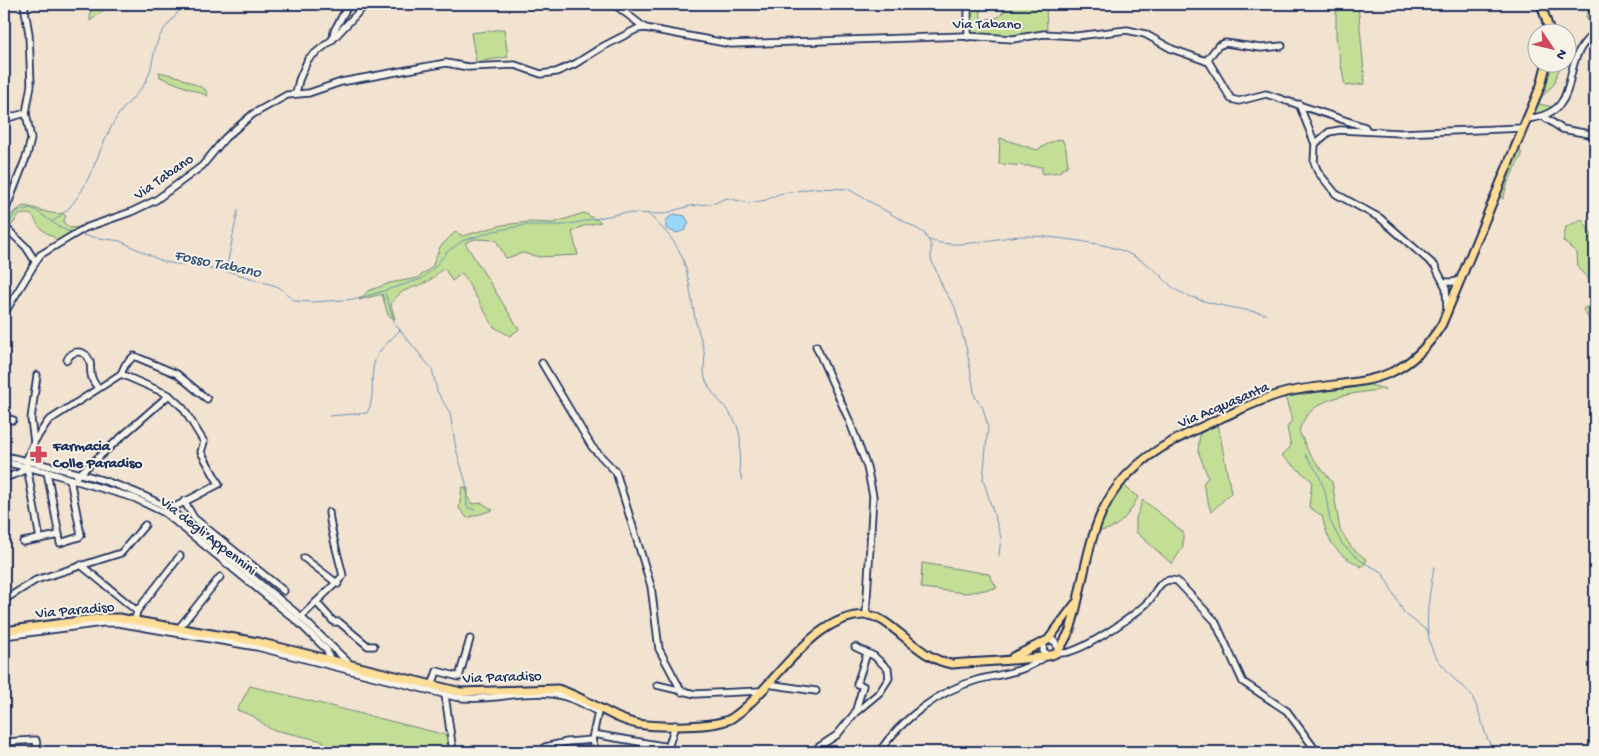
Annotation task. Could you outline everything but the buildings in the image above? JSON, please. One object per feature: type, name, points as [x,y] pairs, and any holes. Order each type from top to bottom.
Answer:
[{"type":"main road","points":[[1541,4],[1547,22]]},
{"type":"main road","name":"Via Acquasanta","points":[[1053,653],[1070,630],[1094,533],[1105,506],[1121,482],[1149,454],[1169,442],[1238,410],[1286,392],[1366,381],[1389,374],[1406,365],[1433,339],[1448,311],[1526,119],[1542,85],[1545,72]]},
{"type":"main road","name":"Via Acquasanta","points":[[1046,641],[1060,627],[1078,600]]},
{"type":"main road","points":[[866,614],[885,622],[914,647],[940,662],[952,664],[1008,659],[1033,659],[1053,653]]},
{"type":"main road","name":"Via Paradiso","points":[[4,631],[101,618],[135,620],[317,656],[432,686],[474,693],[542,688],[558,689],[572,693],[628,721],[654,725],[675,725],[709,724],[726,721],[760,691],[818,634],[851,616],[866,614]]},
{"type":"main road","points":[[1008,659],[1046,641]]},
{"type":"street","points":[[4,214],[31,144],[26,112],[32,85],[29,34],[24,4]]},
{"type":"street","points":[[333,39],[334,31],[349,4]]},
{"type":"street","points":[[296,93],[308,59],[333,39],[366,4]]},
{"type":"street","name":"Via Tabano","points":[[614,4],[645,28]]},
{"type":"street","points":[[968,4],[968,37]]},
{"type":"street","name":"Via Tabano","points":[[4,314],[35,261],[53,246],[80,231],[131,212],[156,200],[202,166],[225,138],[253,114],[275,101],[296,93],[309,92],[341,82],[446,63],[468,67],[515,65],[542,74],[556,72],[576,64],[602,47],[637,29],[645,28],[731,44],[968,37],[1013,39],[1044,34],[1076,36],[1126,30],[1145,34],[1172,49],[1206,60]]},
{"type":"street","points":[[1526,119],[1544,117],[1560,105],[1565,97],[1575,65],[1586,41],[1590,39],[1595,42]]},
{"type":"street","points":[[1282,46],[1261,48],[1225,43],[1218,46],[1206,60],[1214,68],[1231,99],[1239,101],[1266,94],[1365,127],[1367,131]]},
{"type":"street","points":[[1299,104],[1315,144],[1314,162],[1318,172],[1336,194],[1380,218],[1425,254],[1446,284],[1455,292]]},
{"type":"street","points":[[4,119],[26,112]]},
{"type":"street","points":[[1544,117],[1562,129],[1595,135]]},
{"type":"street","points":[[1315,144],[1329,132],[1367,131],[1400,133],[1523,128]]},
{"type":"street","points":[[6,228],[26,247],[35,261]]},
{"type":"street","points":[[1446,284],[1461,279]]},
{"type":"street","points":[[1446,284],[1448,311]]},
{"type":"street","points":[[816,346],[849,420],[867,467],[873,496],[866,614]]},
{"type":"street","points":[[67,360],[70,354],[75,352],[80,352],[87,356],[90,362],[92,379],[98,388]]},
{"type":"street","points":[[4,478],[19,473],[26,464],[34,442],[48,421],[120,374],[125,365],[134,356],[177,374],[207,399]]},
{"type":"street","points":[[542,363],[592,447],[616,472],[651,586],[659,649],[682,692]]},
{"type":"street","points":[[120,374],[169,395],[183,408],[204,442],[201,452],[219,484],[167,511]]},
{"type":"street","points":[[34,442],[31,419],[37,375]]},
{"type":"street","points":[[48,472],[60,542],[74,540],[80,537],[80,532],[74,478],[169,395]]},
{"type":"street","points":[[4,418],[13,420]]},
{"type":"street","name":"Via degli Appennini","points":[[4,456],[48,472],[136,492],[167,511],[301,617],[350,664]]},
{"type":"street","name":"Via degli Appennini","points":[[4,462],[26,464],[74,478]]},
{"type":"street","points":[[26,464],[40,539]]},
{"type":"street","points":[[184,501],[194,518],[284,591]]},
{"type":"street","name":"Via degli Appennini","points":[[167,511],[297,621],[323,645],[330,659]]},
{"type":"street","points":[[301,617],[338,584],[343,576],[336,543],[332,536],[329,512]]},
{"type":"street","points":[[4,600],[36,580],[121,553],[145,525]]},
{"type":"street","points":[[24,542],[59,535]]},
{"type":"street","points":[[135,620],[137,611],[180,556]]},
{"type":"street","points":[[304,558],[338,584]]},
{"type":"street","points":[[81,565],[137,611]]},
{"type":"street","points":[[179,628],[220,577]]},
{"type":"street","points":[[879,752],[897,731],[928,704],[963,685],[1034,666],[1053,653],[1057,643],[1046,641],[1043,651],[1053,653],[1063,654],[1113,630],[1148,603],[1164,582],[1169,579],[1179,583],[1215,620],[1243,682],[1287,711],[1317,752]]},
{"type":"street","points":[[316,602],[334,622],[339,622],[368,646],[374,646]]},
{"type":"street","points":[[4,636],[102,623],[118,623],[258,644],[445,695],[476,698],[554,694],[572,699],[598,712],[592,737],[596,752]]},
{"type":"street","points":[[432,686],[437,671],[459,677],[470,639]]},
{"type":"street","points":[[317,656],[323,650],[323,645]]},
{"type":"street","points":[[811,752],[837,735],[855,713],[880,692],[889,678],[888,669],[882,662],[855,647]]},
{"type":"street","points":[[330,659],[334,654],[334,649]]},
{"type":"street","points":[[855,713],[863,686],[857,684],[867,653]]},
{"type":"street","points":[[767,684],[816,691]]},
{"type":"street","points":[[657,685],[682,692],[708,694],[760,691]]},
{"type":"street","points":[[445,695],[454,752]]},
{"type":"street","points":[[545,746],[592,737],[668,750],[675,725]]},
{"type":"street","points":[[4,742],[36,740],[38,752]]},
{"type":"green space","points":[[91,4],[109,4],[107,8],[90,21]]},
{"type":"green space","points":[[970,4],[980,4],[981,20],[999,17],[1006,8],[1005,4],[1046,4],[1047,31],[1010,38],[971,35]]},
{"type":"green space","points":[[1336,4],[1358,4],[1365,84],[1345,86],[1336,38]]},
{"type":"green space","points":[[1590,4],[1595,4],[1595,32],[1586,17]]},
{"type":"green space","points":[[504,29],[508,57],[476,62],[471,33]]},
{"type":"green space","points":[[159,72],[179,77],[205,89],[208,96],[160,77]]},
{"type":"green space","points":[[1549,72],[1558,72],[1554,84],[1541,98],[1539,104],[1553,107],[1550,112],[1533,116]]},
{"type":"green space","points":[[1000,138],[1037,150],[1051,142],[1062,139],[1066,149],[1068,165],[1059,172],[1042,174],[1042,167],[999,164]]},
{"type":"green space","points":[[1519,147],[1522,155],[1508,182],[1503,199],[1499,196]]},
{"type":"green space","points":[[23,206],[58,214],[63,213],[66,216],[63,222],[70,228],[82,227],[59,242],[39,227],[30,214],[25,214],[19,215],[9,229],[4,225],[12,214]]},
{"type":"green space","points":[[584,213],[601,222],[583,226],[572,232],[578,255],[539,257],[523,253],[506,258],[496,240],[475,239],[465,243],[519,329],[510,336],[494,327],[462,273],[452,281],[445,269],[424,283],[399,294],[391,305],[395,319],[388,315],[382,294],[359,300],[368,291],[390,283],[418,278],[432,267],[440,247],[455,232],[463,236],[502,225],[530,222],[553,223]]},
{"type":"green space","points":[[1582,219],[1595,240],[1595,286],[1578,268],[1577,253],[1563,241],[1566,227]]},
{"type":"green space","points":[[1595,301],[1595,330],[1583,309]]},
{"type":"green space","points":[[1370,385],[1385,389],[1346,395],[1322,403],[1304,419],[1299,431],[1309,453],[1332,482],[1340,530],[1352,548],[1367,560],[1362,567],[1335,548],[1328,535],[1322,516],[1309,507],[1312,481],[1282,456],[1291,446],[1287,428],[1292,420],[1285,396]]},
{"type":"green space","points":[[1218,424],[1231,493],[1211,512],[1203,484],[1208,477],[1198,451],[1200,433]]},
{"type":"green space","points":[[1123,485],[1138,497],[1123,520],[1113,527],[1099,531],[1112,500]]},
{"type":"green space","points":[[462,487],[468,488],[468,497],[472,504],[482,503],[493,510],[467,518],[459,508]]},
{"type":"green space","points":[[1143,500],[1183,532],[1183,547],[1172,564],[1136,532],[1136,518]]},
{"type":"green space","points":[[922,563],[989,574],[997,588],[966,593],[921,588]]},
{"type":"green space","points":[[250,686],[446,735],[450,752],[385,752],[367,748],[365,752],[327,752],[323,741],[270,729],[253,716],[237,710]]},
{"type":"water","points":[[674,214],[685,216],[689,223],[685,230],[677,233],[666,229],[666,220]]},
{"type":"waterway","points":[[52,222],[76,200],[84,187],[119,114],[147,80],[156,44],[161,34],[183,4]]},
{"type":"waterway","name":"Fosso Tabano","points":[[80,235],[120,241],[164,262],[231,272],[279,287],[295,301],[313,302],[357,299],[422,279],[447,252],[462,241],[494,231],[526,225],[565,225],[623,213],[662,214],[690,206],[715,203],[726,198],[749,203],[766,200],[779,194],[815,188],[848,189],[924,233],[931,245],[931,259],[944,290],[955,307],[967,351],[975,397],[983,408],[988,427],[983,479],[1001,537],[999,556]]},
{"type":"waterway","name":"Fosso Tabano","points":[[8,225],[17,211],[31,208],[67,231],[73,232]]},
{"type":"waterway","points":[[226,271],[238,210]]},
{"type":"waterway","points":[[648,214],[672,239],[684,261],[696,322],[704,351],[704,374],[713,394],[733,418],[739,432],[740,474],[742,480]]},
{"type":"waterway","points":[[929,240],[940,243],[964,244],[1031,236],[1100,244],[1125,252],[1141,260],[1156,271],[1174,289],[1182,293],[1213,303],[1266,314]]},
{"type":"waterway","points":[[385,293],[395,324],[432,369],[437,391],[450,413],[456,449],[466,483],[467,507],[475,510]]},
{"type":"waterway","points":[[329,416],[367,413],[372,400],[373,372],[376,358],[400,330]]},
{"type":"waterway","points":[[1305,454],[1318,473],[1325,491],[1330,521],[1342,544],[1361,561],[1382,572],[1404,613],[1430,633]]},
{"type":"waterway","points":[[1434,567],[1427,621],[1433,652],[1456,681],[1469,692],[1494,752]]},
{"type":"place","name":"Farmacia Colle Paradiso","points":[[39,454]]}]
